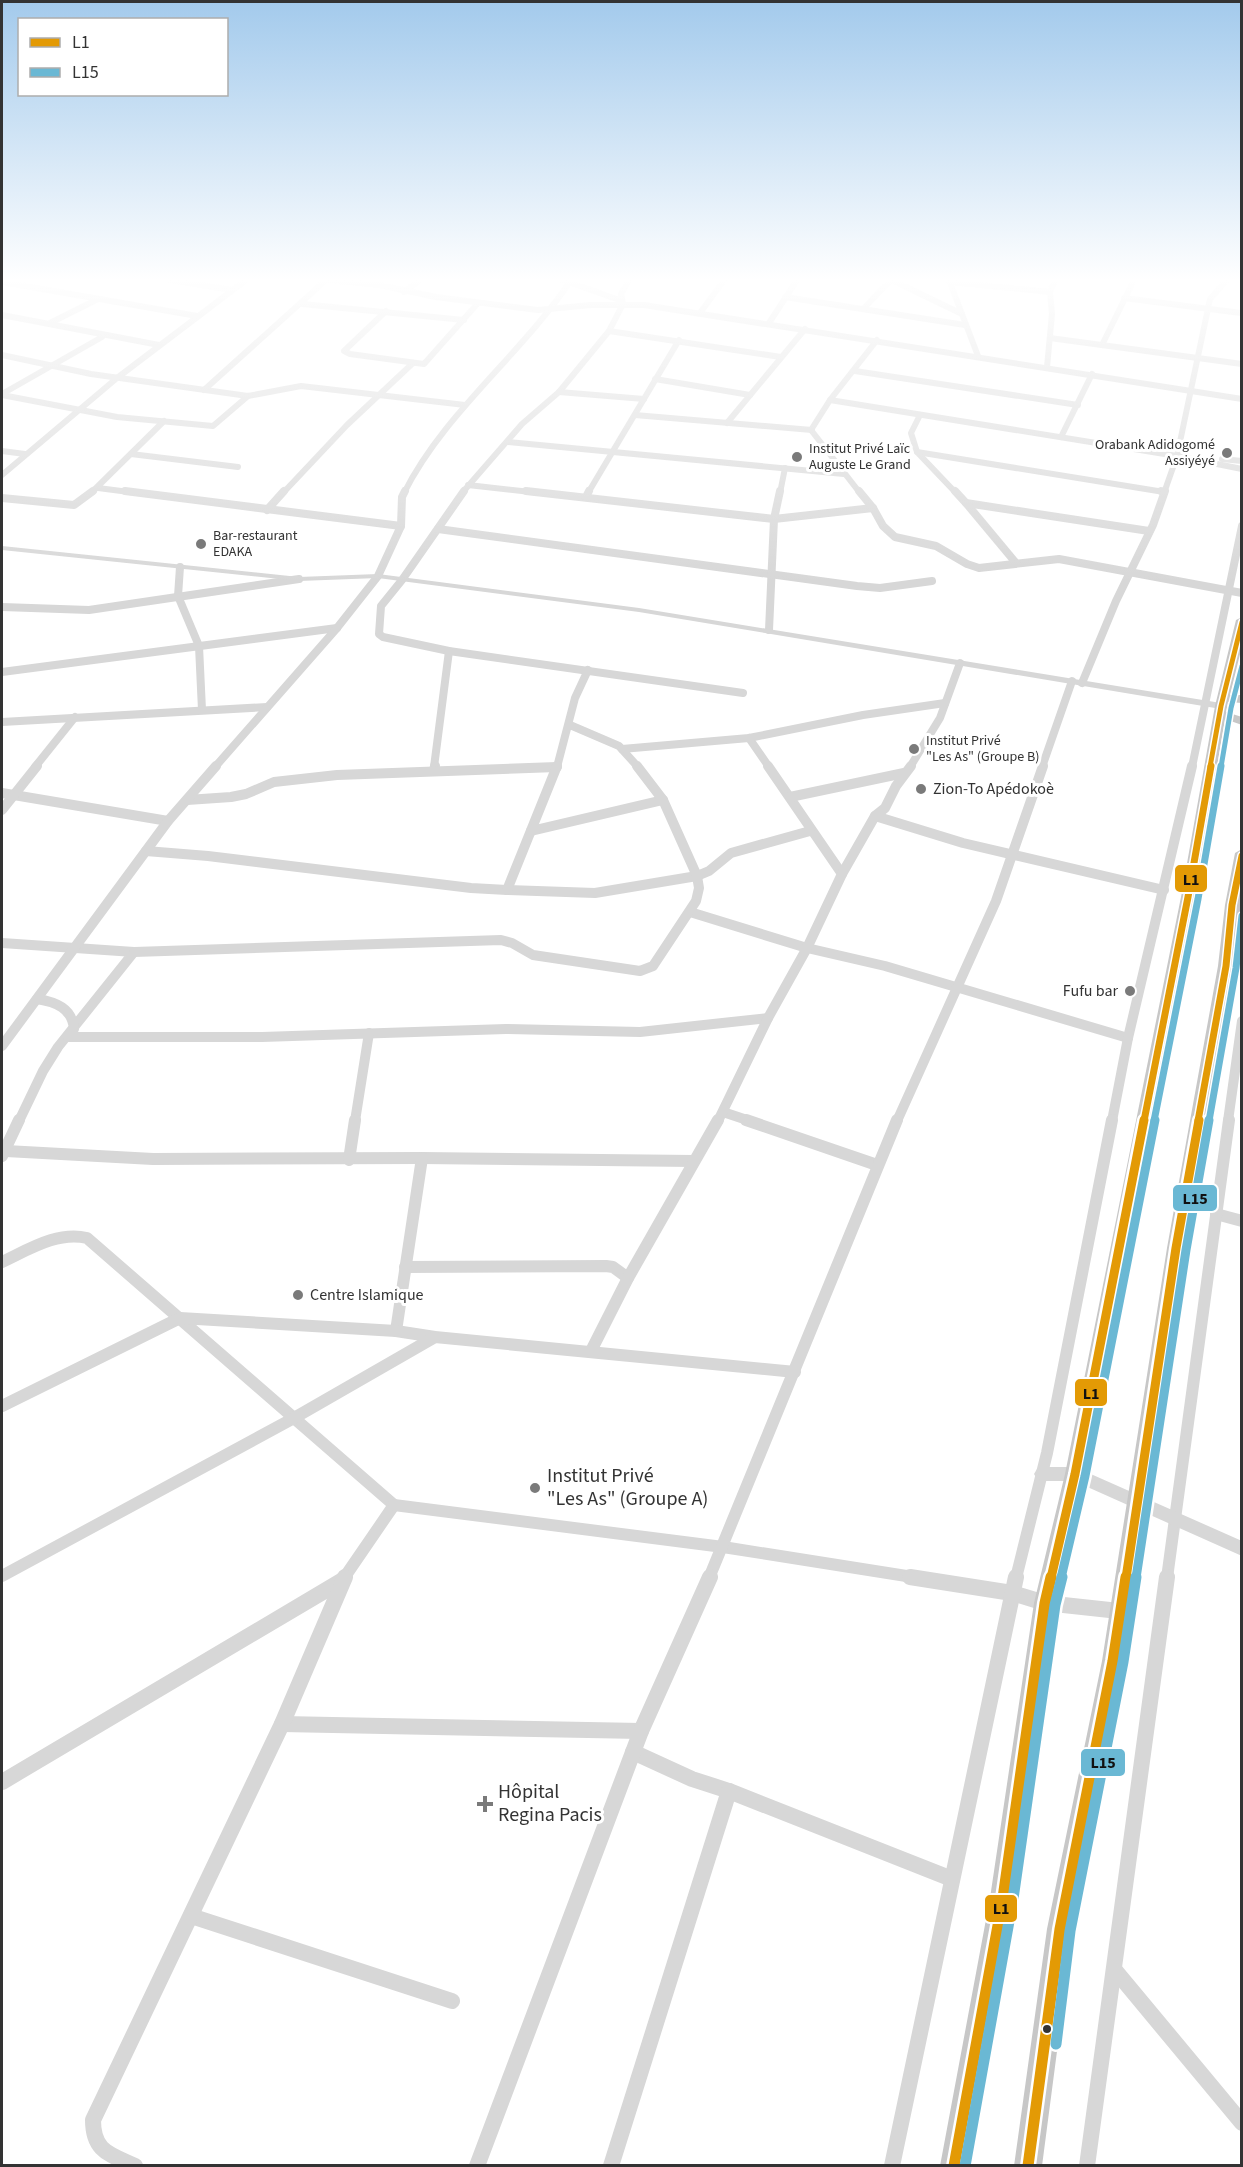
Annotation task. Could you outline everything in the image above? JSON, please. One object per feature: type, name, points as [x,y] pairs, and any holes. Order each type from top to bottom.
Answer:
[{"type":"highway","points":[[954,2166],[1003,1898],[1045,1603],[1075,1474],[1242,620]]},
{"type":"highway","points":[[1223,709],[1242,699]]},
{"type":"highway","points":[[1028,2166],[1060,1929],[1113,1661],[1176,1248],[1226,966],[1232,905],[1242,853]]},
{"type":"street","points":[[2,395],[26,381]]},
{"type":"street","points":[[2,475],[113,381]]},
{"type":"street","points":[[140,381],[248,396],[301,386],[465,405]]},
{"type":"street","points":[[204,390],[213,381]]},
{"type":"street","points":[[267,510],[394,381]]},
{"type":"street","points":[[2,1046],[168,821],[337,628],[378,576],[401,526],[402,497],[411,479],[465,405],[486,381]]},
{"type":"street","points":[[568,381],[559,392],[522,424],[468,485],[402,580],[381,606],[380,636],[449,651],[743,693]]},
{"type":"street","points":[[586,497],[654,381]]},
{"type":"street","points":[[668,381],[750,395]]},
{"type":"street","points":[[728,423],[761,381]]},
{"type":"street","points":[[812,430],[830,400],[846,381]]},
{"type":"street","points":[[921,381],[1078,405]]},
{"type":"street","points":[[1061,437],[1089,381]]},
{"type":"street","points":[[1134,381],[1242,399]]},
{"type":"street","points":[[477,2166],[640,1731],[723,1547],[877,1165],[996,901],[1077,682],[1149,531],[1177,456],[1195,381]]},
{"type":"street","points":[[559,392],[644,399]]},
{"type":"street","points":[[2,395],[117,417],[213,426],[248,396]]},
{"type":"street","points":[[830,400],[1177,456],[1242,469]]},
{"type":"street","points":[[635,415],[812,430],[844,474],[873,508],[883,526],[901,539],[936,546],[967,564],[979,568],[1016,562],[1059,559],[1242,593]]},
{"type":"street","points":[[920,415],[910,433],[917,452],[966,503],[1016,562]]},
{"type":"street","points":[[2,498],[74,505],[98,488],[164,421]]},
{"type":"street","points":[[507,442],[844,474]]},
{"type":"street","points":[[2,451],[25,454]]},
{"type":"street","points":[[917,452],[1164,492]]},
{"type":"street","points":[[131,453],[238,467]]},
{"type":"street","points":[[1177,456],[1186,454],[1242,461]]},
{"type":"street","points":[[769,630],[774,519],[785,468]]},
{"type":"street","points":[[468,485],[774,519],[873,508]]},
{"type":"street","points":[[98,488],[401,526]]},
{"type":"street","points":[[966,503],[1149,531]]},
{"type":"street","points":[[892,2166],[1012,1593],[1041,1474],[1128,1038],[1164,890],[1223,709],[1228,590],[1242,526]]},
{"type":"street","points":[[438,529],[880,588],[932,581]]},
{"type":"street","points":[[2,548],[299,579]]},
{"type":"street","points":[[180,567],[178,596],[199,646],[202,710]]},
{"type":"street","points":[[2,607],[89,609],[299,579],[378,576],[639,610],[769,630],[1223,709]]},
{"type":"street","points":[[2,672],[337,628]]},
{"type":"street","points":[[434,771],[449,651]]},
{"type":"street","points":[[591,1351],[628,1278],[723,1112],[842,874],[875,816],[885,808],[904,773],[926,744],[960,663]]},
{"type":"street","points":[[507,890],[557,767],[570,725],[575,698],[588,670]]},
{"type":"street","points":[[622,749],[748,738],[863,715],[945,703]]},
{"type":"street","points":[[2,722],[267,707]]},
{"type":"street","points":[[2,810],[75,717]]},
{"type":"street","points":[[2,943],[74,950],[134,952],[501,940],[512,943],[533,955],[640,971],[653,966],[690,912],[698,895],[697,876],[663,801],[622,749],[612,742],[570,725]]},
{"type":"street","points":[[748,738],[790,797],[810,831],[842,874]]},
{"type":"street","points":[[186,800],[241,795],[281,781],[338,775],[557,767]]},
{"type":"street","points":[[790,797],[904,773]]},
{"type":"street","points":[[2,793],[168,821]]},
{"type":"street","points":[[531,831],[663,801]]},
{"type":"street","points":[[875,816],[963,843],[1164,890]]},
{"type":"street","points":[[146,851],[208,855],[471,888],[595,893],[697,876],[709,871],[731,853],[810,831]]},
{"type":"street","points":[[690,912],[807,948],[868,961],[1128,1038]]},
{"type":"street","points":[[134,952],[43,1071],[4,1154],[153,1159],[422,1158],[694,1161]]},
{"type":"street","points":[[37,999],[54,1002],[70,1012],[74,1019],[71,1033]]},
{"type":"street","points":[[71,1033],[250,1038],[529,1029],[640,1032],[768,1018]]},
{"type":"street","points":[[1087,2166],[1242,1022]]},
{"type":"street","points":[[349,1160],[369,1034]]},
{"type":"street","points":[[723,1112],[877,1165]]},
{"type":"street","points":[[396,1331],[422,1158]]},
{"type":"street","points":[[1215,1214],[1242,1221]]},
{"type":"street","points":[[2,1262],[65,1235],[77,1234],[87,1238],[394,1505],[723,1547],[1012,1593],[1045,1603],[1119,1611]]},
{"type":"street","points":[[405,1267],[606,1266],[613,1267],[628,1278]]},
{"type":"street","points":[[2,1406],[180,1318],[396,1331],[435,1337],[795,1372]]},
{"type":"street","points":[[2,1576],[294,1418],[435,1337]]},
{"type":"street","points":[[1041,1474],[1075,1474],[1239,1544]]},
{"type":"street","points":[[135,2166],[98,2147],[92,2135],[93,2120],[282,1724],[343,1579],[394,1505]]},
{"type":"street","points":[[2,1782],[343,1579]]},
{"type":"street","points":[[282,1724],[640,1731]]},
{"type":"street","points":[[633,1752],[692,1779],[729,1791],[952,1879]]},
{"type":"street","points":[[611,2166],[729,1791]]},
{"type":"street","points":[[191,1916],[452,2001]]},
{"type":"street","points":[[1114,1969],[1242,2123]]},
{"type":"transit line","name":"L1","points":[[954,2166],[1003,1898],[1045,1603],[1075,1474],[1188,897],[1221,706],[1242,622]]},
{"type":"transit line","name":"L15","points":[[965,2166],[1013,1899],[1055,1605],[1085,1476],[1198,899],[1231,708],[1242,666]]},
{"type":"transit line","name":"L1","points":[[1028,2166],[1060,1929],[1113,1661],[1176,1248],[1226,966],[1232,905],[1242,856]]},
{"type":"transit line","name":"L15","points":[[1056,2044],[1070,1931],[1123,1662],[1186,1250],[1236,968],[1242,916]]},
{"type":"place","name":"Orabank Adidogomé Assiyéyé","points":[[1227,453]]},
{"type":"place","name":"Institut Privé Laïc Auguste Le Grand","points":[[797,457]]},
{"type":"place","name":"Bar-restaurant EDAKA","points":[[201,544]]},
{"type":"place","name":"Institut Privé \"Les As\" (Groupe B)","points":[[914,749]]},
{"type":"place","name":"Zion-To Apédokoè","points":[[921,789]]},
{"type":"place","name":"Fufu bar","points":[[1130,991]]},
{"type":"place","name":"Centre Islamique","points":[[298,1295]]},
{"type":"place","name":"Institut Privé \"Les As\" (Groupe A)","points":[[535,1488]]},
{"type":"place","name":"Hôpital Regina Pacis","points":[[485,1804]]}]
